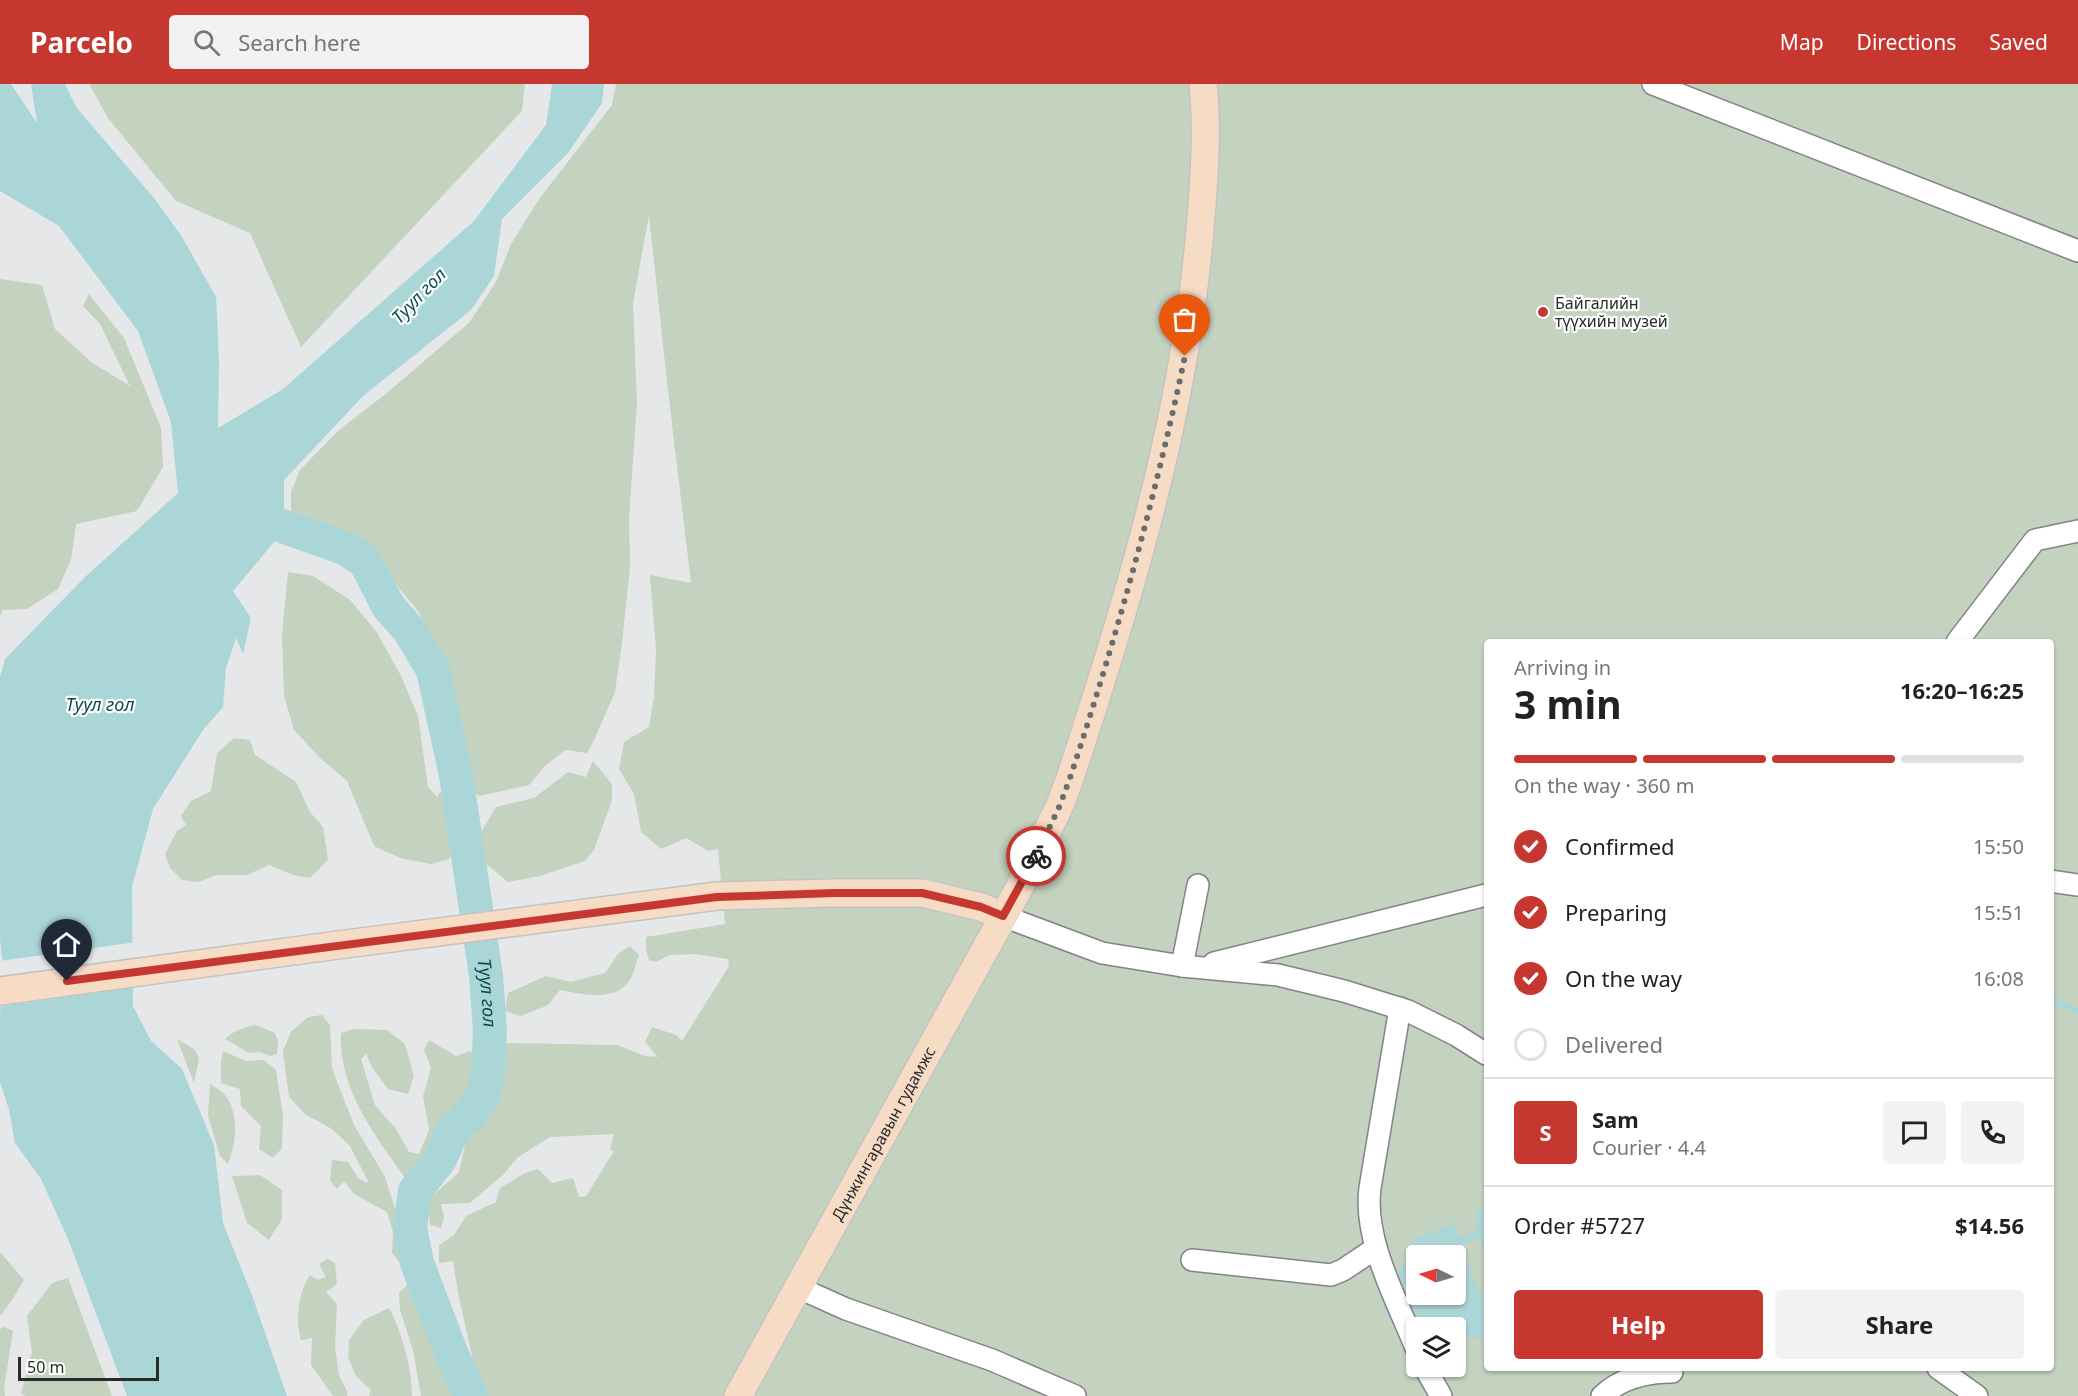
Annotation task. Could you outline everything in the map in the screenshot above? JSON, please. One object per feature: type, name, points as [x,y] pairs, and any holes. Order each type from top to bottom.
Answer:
[{"type":"main road","name":"Дүнжингаравын гудамжс","points":[[738,1396],[1038,852],[1070,778],[1123,610],[1154,491],[1185,356],[1193,302],[1203,195],[1205,100],[1203,84]]},
{"type":"main road","points":[[0,991],[717,897],[922,893],[981,907],[1003,916]]},
{"type":"street","points":[[1653,84],[2078,251]]},
{"type":"street","points":[[1959,639],[2035,540],[2078,531]]},
{"type":"street","points":[[2054,882],[2078,885]]},
{"type":"street","points":[[1189,967],[1198,885]]},
{"type":"street","points":[[1189,967],[1484,895]]},
{"type":"street","points":[[1003,916],[1102,953],[1189,967],[1278,975],[1344,991],[1400,1008],[1456,1035],[1484,1053]]},
{"type":"street","points":[[1400,1008],[1368,1202],[1370,1227],[1376,1248],[1406,1324]]},
{"type":"street","points":[[1192,1260],[1323,1275],[1344,1270],[1376,1248]]},
{"type":"street","points":[[797,1287],[880,1321],[992,1360],[1075,1396]]},
{"type":"street","points":[[1942,1371],[1977,1396]]},
{"type":"street","points":[[1602,1396],[1613,1386],[1640,1375],[1672,1372]]},
{"type":"street","points":[[1430,1377],[1441,1396]]},
{"type":"green space","points":[[89,84],[525,84],[522,111],[301,347],[250,233],[176,201],[108,118]]},
{"type":"green space","points":[[616,84],[2078,84],[2078,1396],[481,1396],[453,1261],[439,1263],[439,1245],[454,1235],[466,1216],[496,1202],[500,1188],[525,1173],[538,1169],[552,1183],[573,1178],[579,1197],[586,1196],[614,1151],[610,1150],[614,1134],[550,1137],[518,1157],[503,1175],[470,1203],[441,1204],[444,1217],[441,1228],[430,1225],[428,1200],[459,1172],[467,1137],[496,1084],[503,1043],[617,1045],[645,1056],[658,1057],[645,1042],[652,1027],[676,1035],[682,1041],[729,966],[728,959],[694,954],[670,955],[656,962],[649,960],[646,937],[725,924],[718,849],[708,851],[686,838],[661,849],[641,832],[634,794],[619,769],[624,742],[649,727],[654,697],[656,650],[650,575],[691,583],[649,215],[633,303],[637,403],[629,517],[630,567],[622,643],[615,692],[587,753],[565,750],[546,765],[529,785],[479,796],[470,789],[457,725],[450,673],[418,611],[360,541],[320,524],[291,517],[291,492],[300,470],[339,430],[469,323],[496,282],[511,244],[539,199],[612,105]]},
{"type":"green space","points":[[0,279],[42,285],[55,329],[91,362],[130,386],[100,324],[83,306],[89,294],[124,338],[161,428],[163,467],[137,511],[76,524],[71,560],[58,589],[27,609],[3,610],[0,616]]},
{"type":"green space","points":[[288,572],[313,576],[350,600],[376,631],[401,676],[418,716],[428,787],[437,797],[448,781],[456,793],[457,845],[449,859],[431,864],[400,858],[374,846],[347,781],[320,758],[294,730],[284,696],[282,634]]},
{"type":"green space","points":[[234,738],[250,740],[255,755],[296,782],[310,812],[323,827],[328,860],[310,878],[293,875],[269,865],[247,875],[216,875],[199,882],[182,880],[170,868],[165,854],[177,831],[186,825],[181,816],[191,801],[211,791],[217,753]]},
{"type":"green space","points":[[593,761],[612,784],[612,800],[594,850],[585,861],[540,876],[508,882],[485,863],[481,832],[496,807],[534,798],[568,772],[586,777]]},
{"type":"green space","points":[[630,946],[639,955],[631,978],[618,991],[589,995],[560,990],[548,1005],[521,1016],[505,1011],[508,993],[546,976],[571,982],[605,973],[618,954]]},
{"type":"green space","points":[[322,1015],[330,1025],[332,1067],[336,1079],[354,1125],[385,1177],[408,1249],[401,1264],[392,1253],[393,1232],[387,1212],[354,1194],[344,1181],[337,1189],[330,1181],[332,1160],[348,1162],[359,1179],[369,1183],[350,1146],[332,1129],[305,1114],[289,1097],[283,1051],[291,1032],[308,1017]]},
{"type":"green space","points":[[256,1025],[275,1033],[278,1041],[277,1054],[270,1056],[260,1052],[249,1053],[225,1039],[239,1030]]},
{"type":"green space","points":[[354,1029],[387,1030],[405,1044],[414,1076],[408,1094],[388,1089],[373,1069],[366,1054],[361,1059],[375,1105],[396,1129],[409,1152],[419,1154],[429,1130],[423,1096],[431,1068],[424,1050],[429,1040],[456,1056],[470,1051],[477,1057],[474,1082],[418,1172],[408,1182],[372,1131],[353,1094],[342,1054],[341,1033]]},
{"type":"green space","points":[[177,1039],[194,1049],[199,1058],[194,1083]]},
{"type":"green space","points":[[223,1051],[246,1061],[264,1060],[276,1070],[283,1116],[282,1148],[273,1158],[259,1149],[261,1126],[241,1106],[240,1089],[221,1083]]},
{"type":"green space","points":[[210,1084],[225,1095],[233,1111],[235,1138],[228,1164],[220,1156],[208,1116]]},
{"type":"green space","points":[[260,1175],[282,1190],[282,1219],[269,1240],[247,1223],[232,1176]]},
{"type":"green space","points":[[0,1252],[24,1280],[0,1316]]},
{"type":"green space","points":[[327,1259],[335,1263],[337,1284],[326,1292],[337,1304],[335,1347],[339,1375],[348,1393],[347,1396],[333,1396],[311,1365],[312,1338],[301,1340],[299,1332],[299,1307],[306,1282],[310,1275],[318,1280],[326,1277],[319,1264]]},
{"type":"green space","points":[[68,1278],[112,1396],[25,1396],[21,1393],[32,1352],[27,1316],[52,1283]]},
{"type":"green space","points":[[409,1283],[455,1396],[421,1396],[413,1350],[400,1310],[399,1293]]},
{"type":"green space","points":[[389,1308],[405,1351],[412,1396],[369,1396],[371,1390],[356,1376],[348,1357],[349,1340],[364,1320]]},
{"type":"green space","points":[[4,1327],[13,1331],[4,1388],[5,1396],[0,1396],[0,1329]]},
{"type":"water","name":"Туул гол","points":[[0,84],[11,84],[37,123],[31,84],[65,84],[76,107],[154,198],[182,237],[216,297],[219,361],[218,428],[283,389],[474,221],[546,125],[552,84],[604,84],[602,103],[568,153],[502,219],[494,276],[471,310],[363,396],[284,480],[284,530],[233,591],[251,618],[243,654],[236,638],[226,668],[223,707],[203,730],[153,809],[132,887],[133,1006],[151,1041],[182,1069],[214,1145],[223,1223],[253,1298],[287,1396],[127,1396],[68,1239],[41,1179],[15,1143],[9,1110],[0,1082],[3,967],[0,939],[0,677],[5,659],[84,578],[178,493],[171,422],[138,331],[59,226],[0,191]]},
{"type":"water","points":[[1484,1210],[1484,1250],[1479,1236],[1464,1245],[1414,1245],[1414,1239],[1452,1224],[1456,1225],[1459,1236],[1467,1237],[1471,1231],[1477,1230],[1478,1219],[1474,1213]]},
{"type":"water","points":[[1466,1257],[1484,1304],[1484,1337],[1466,1339],[1466,1317],[1417,1317],[1414,1309],[1388,1318],[1377,1289],[1400,1280],[1397,1272],[1406,1265],[1406,1305],[1466,1305]]},
{"type":"pier","points":[[136,942],[136,986],[0,1006],[0,961]]},
{"type":"waterway","name":"Туул гол","points":[[248,500],[268,521],[344,548],[365,561],[388,606],[409,630],[433,670],[456,775],[486,976],[490,1030],[488,1073],[483,1095],[468,1117],[453,1130],[440,1159],[415,1191],[410,1228],[417,1263],[452,1355],[471,1396]]},
{"type":"waterway","points":[[2054,1001],[2078,1011]]},
{"type":"way so far","points":[[1036,856],[1070,778],[1123,610],[1149,513],[1185,356]]},
{"type":"place","name":"Байгалийн түүхийн музей","points":[[1543,312]]},
{"type":"route","points":[[67,981],[717,897],[922,893],[981,907],[1003,916],[1036,856]]}]
